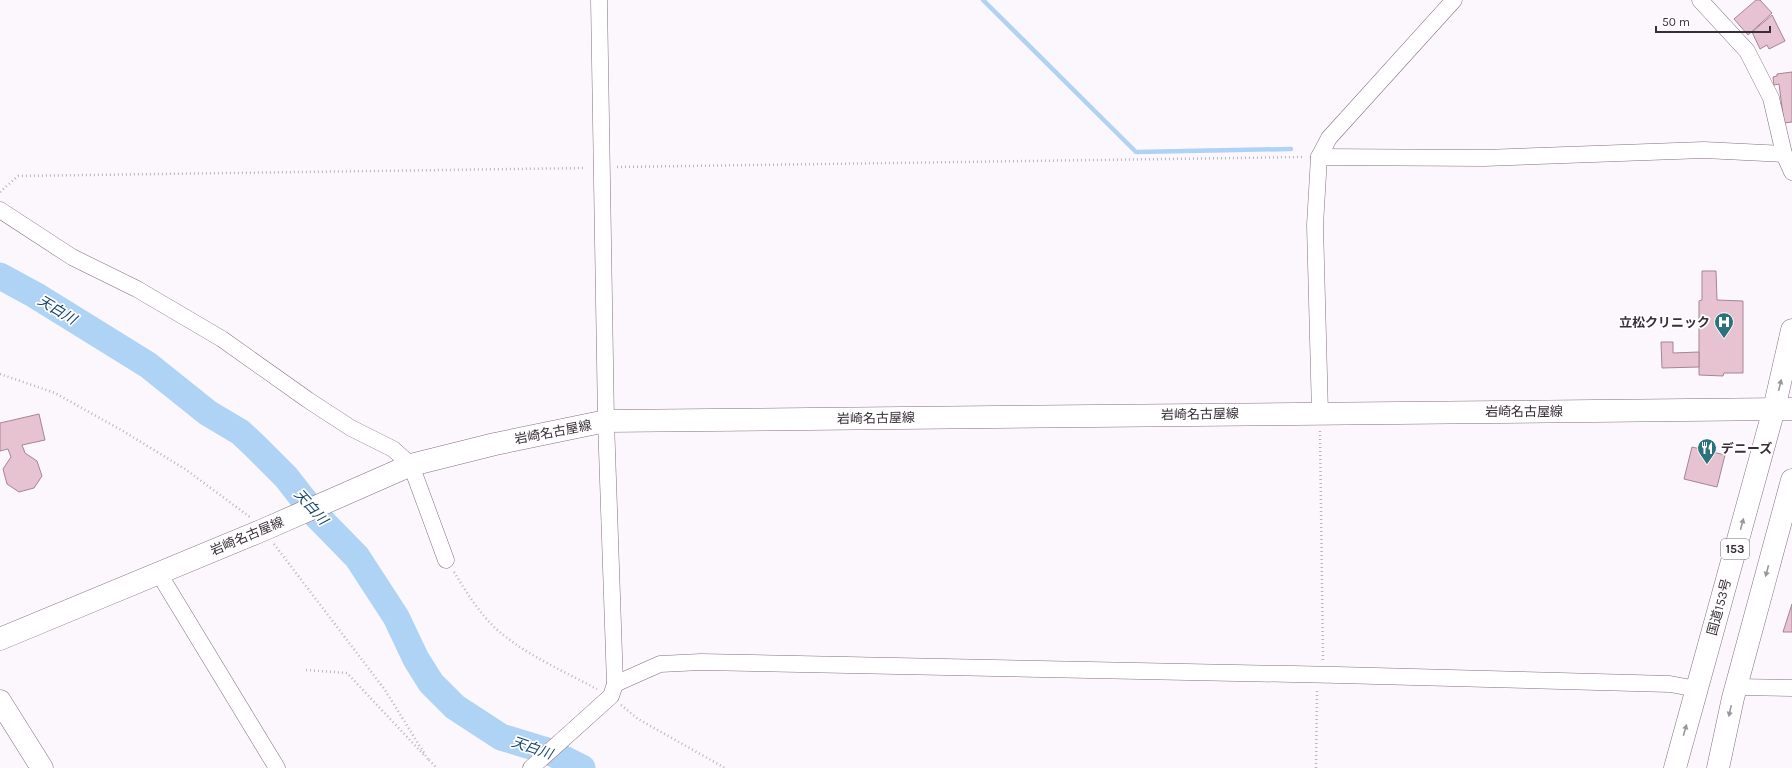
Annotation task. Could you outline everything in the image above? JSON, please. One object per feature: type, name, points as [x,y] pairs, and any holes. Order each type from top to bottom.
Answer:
[{"type":"main road","name":"国道153号","points":[[1675,768],[1697,689],[1783,409],[1792,330]]},
{"type":"main road","name":"岩崎名古屋線","points":[[0,640],[158,572],[263,530],[411,465],[522,437],[606,421],[1783,409]]},
{"type":"main road","points":[[1718,768],[1736,687],[1792,480]]},
{"type":"main road","points":[[0,701],[42,768]]},
{"type":"street","points":[[599,0],[610,694]]},
{"type":"street","points":[[1320,413],[1315,225],[1319,157],[1329,138],[1454,0]]},
{"type":"street","points":[[1700,0],[1747,51],[1771,98],[1786,136],[1784,154],[1792,172]]},
{"type":"street","points":[[1319,157],[1484,158],[1704,150],[1784,154]]},
{"type":"street","points":[[0,210],[72,256],[137,289],[222,339],[345,424],[393,449],[411,465],[446,560]]},
{"type":"street","points":[[158,572],[277,768]]},
{"type":"street","points":[[531,768],[610,694],[660,664],[700,662],[1320,675],[1670,684],[1697,689]]},
{"type":"street","points":[[1736,687],[1792,688]]},
{"type":"path","points":[[0,192],[18,176],[1319,157]]},
{"type":"path","points":[[0,374],[55,393],[185,469]]},
{"type":"path","points":[[1316,768],[1316,693],[1323,658],[1320,413]]},
{"type":"path","points":[[446,560],[472,603],[505,637],[537,657],[610,694],[638,719],[725,768]]},
{"type":"path","points":[[324,610],[385,690],[429,760]]},
{"type":"path","points":[[306,670],[347,673],[437,768]]},
{"type":"building","points":[[1756,0],[1760,0],[1772,13],[1748,35],[1734,19]]},
{"type":"building","points":[[1772,15],[1785,41],[1769,49],[1767,45],[1760,49],[1752,32]]},
{"type":"building","points":[[1792,72],[1792,122],[1784,123],[1779,84],[1774,85],[1773,77],[1777,76],[1777,74]]},
{"type":"building","points":[[1702,271],[1716,271],[1717,300],[1743,301],[1743,373],[1724,373],[1723,376],[1699,375],[1699,301],[1702,300]]},
{"type":"building","points":[[1661,342],[1673,342],[1673,353],[1699,352],[1699,367],[1662,368]]},
{"type":"building","points":[[39,414],[45,440],[22,445],[25,453],[37,461],[42,476],[34,488],[19,492],[7,484],[3,469],[11,457],[8,449],[0,451],[0,423]]},
{"type":"building","points":[[1692,447],[1725,455],[1717,487],[1684,479]]},
{"type":"building","points":[[1792,604],[1792,632],[1783,632]]},
{"type":"waterway","points":[[983,0],[1136,152],[1291,149]]},
{"type":"waterway","name":"天白川","points":[[0,276],[35,295],[148,365],[208,413],[240,432],[286,477],[315,514],[357,557],[396,617],[416,659],[431,683],[455,707],[501,737],[550,752],[582,768]]},
{"type":"place","name":"立松クリニック","points":[[1724,339]]},
{"type":"place","name":"デニーズ","points":[[1707,465]]}]
